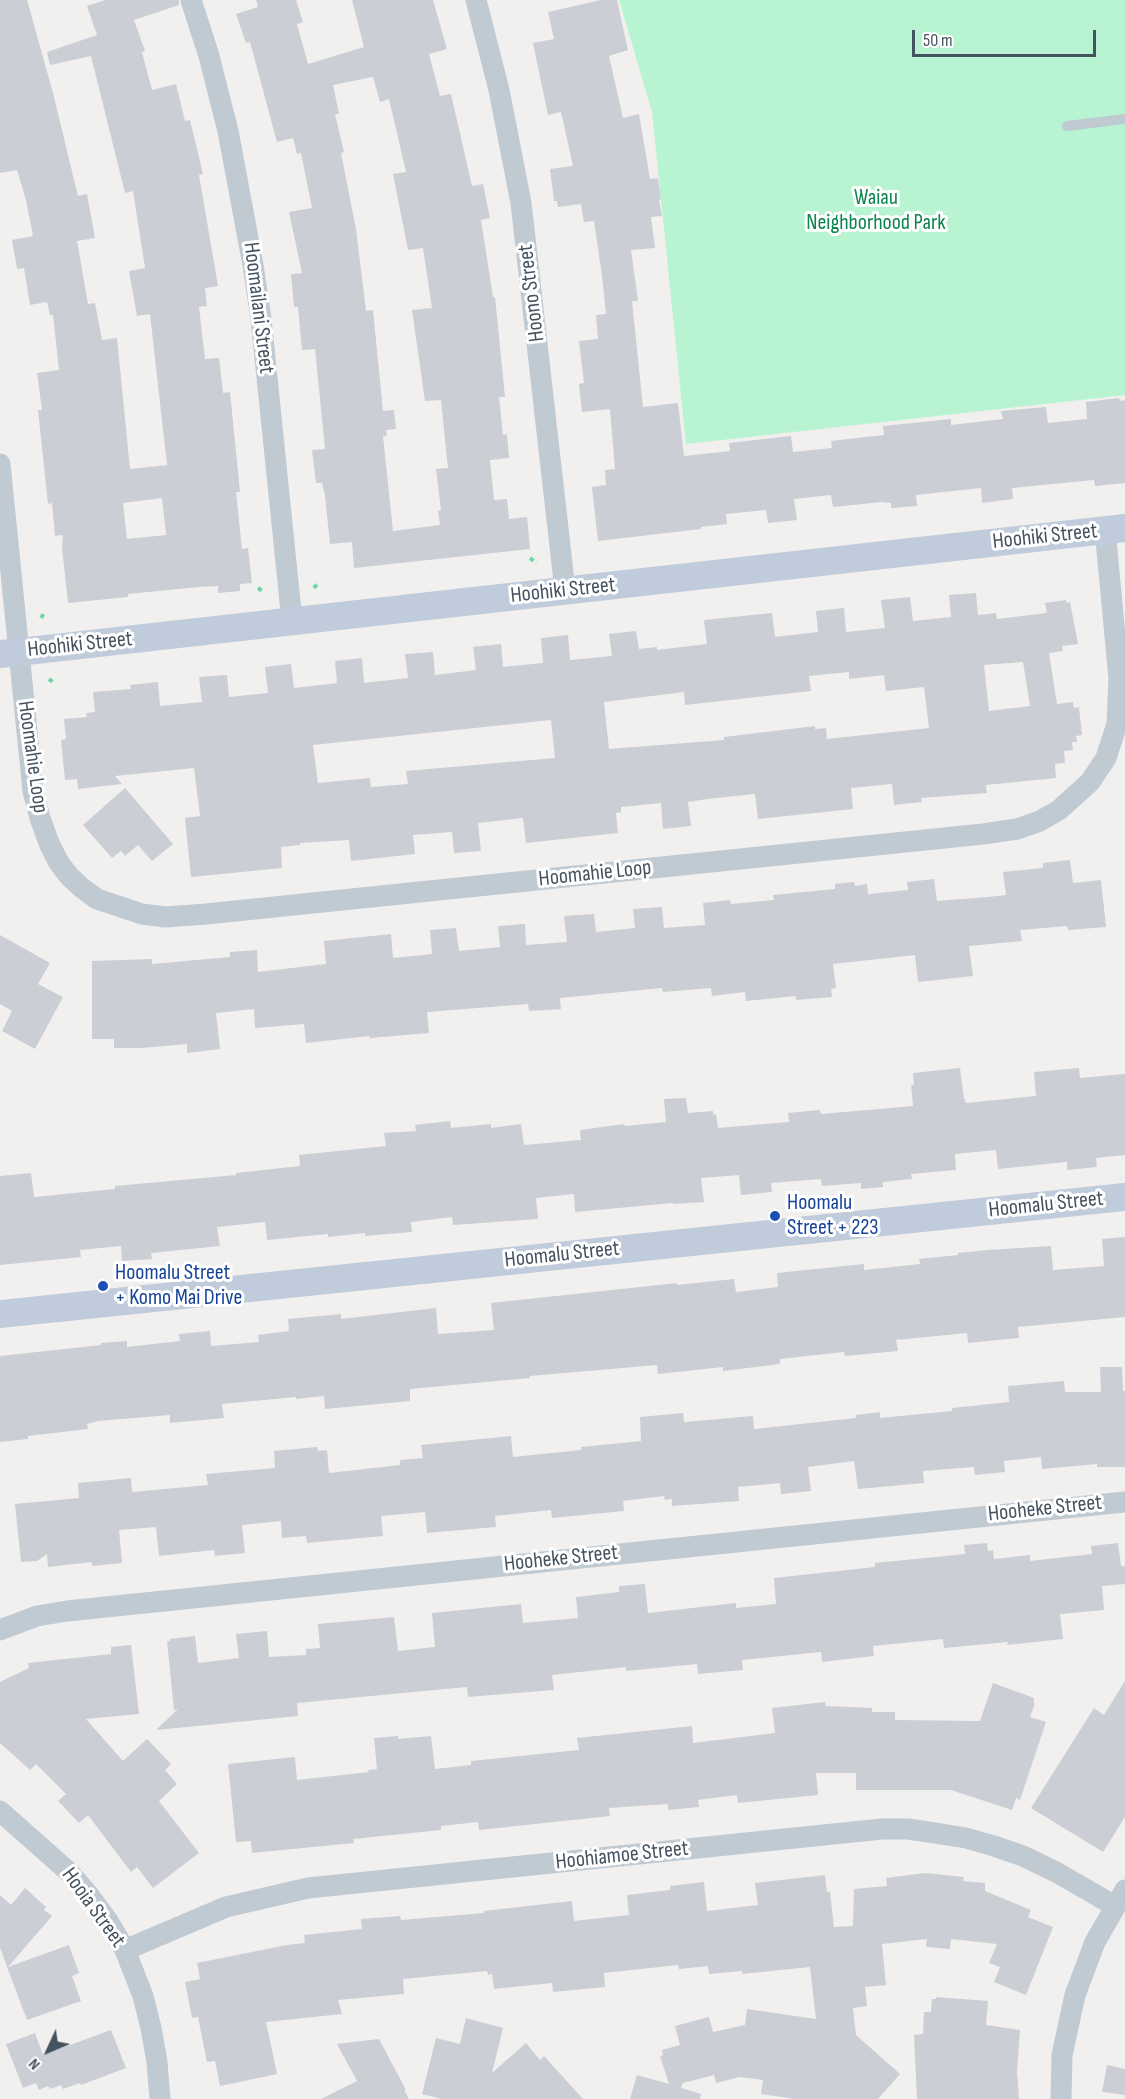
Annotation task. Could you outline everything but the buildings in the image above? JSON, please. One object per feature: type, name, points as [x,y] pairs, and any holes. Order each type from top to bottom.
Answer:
[{"type":"street","name":"Hoomailani Street","points":[[191,0],[209,56],[228,131],[252,256],[261,319],[291,621]]},
{"type":"street","name":"Hoono Street","points":[[476,0],[499,90],[521,203],[565,590]]},
{"type":"street","name":"Hoomahie Loop","points":[[0,464],[10,653],[39,818],[59,863],[82,888],[97,899],[142,914],[165,917],[983,834],[1017,829],[1040,821],[1059,810],[1090,782],[1106,758],[1113,741],[1119,705],[1115,529]]},
{"type":"street","name":"Hoohiki Street","points":[[10,653],[1115,529]]},
{"type":"street","name":"Hoomalu Street","points":[[0,1314],[1125,1197]]},
{"type":"street","name":"Hooheke Street","points":[[0,1630],[36,1616],[67,1611],[1125,1502]]},
{"type":"street","name":"Hooia Street","points":[[0,1811],[70,1873],[88,1894],[125,1950],[151,2028],[160,2099]]},
{"type":"street","name":"Hoohiamoe Street","points":[[125,1950],[226,1907],[308,1888],[882,1829],[909,1829],[966,1838],[994,1846],[1023,1856],[1120,1898]]},
{"type":"street","points":[[1061,2099],[1062,2055],[1075,1995],[1095,1942],[1120,1898]]},
{"type":"lane","points":[[1067,126],[1125,119]]},
{"type":"path","points":[[530,558],[536,563]]},
{"type":"path","points":[[314,588],[318,583]]},
{"type":"path","points":[[258,588],[264,592]]},
{"type":"path","points":[[41,618],[45,612]]},
{"type":"path","points":[[49,679],[54,683]]},
{"type":"green space","name":"Waiau Neighborhood Park","points":[[619,0],[1125,0],[1125,395],[686,444],[652,112]]},
{"type":"place","name":"Hoomalu Street + 223","points":[[775,1216]]},
{"type":"place","name":"Hoomalu Street + Komo Mai Drive","points":[[103,1286]]}]
